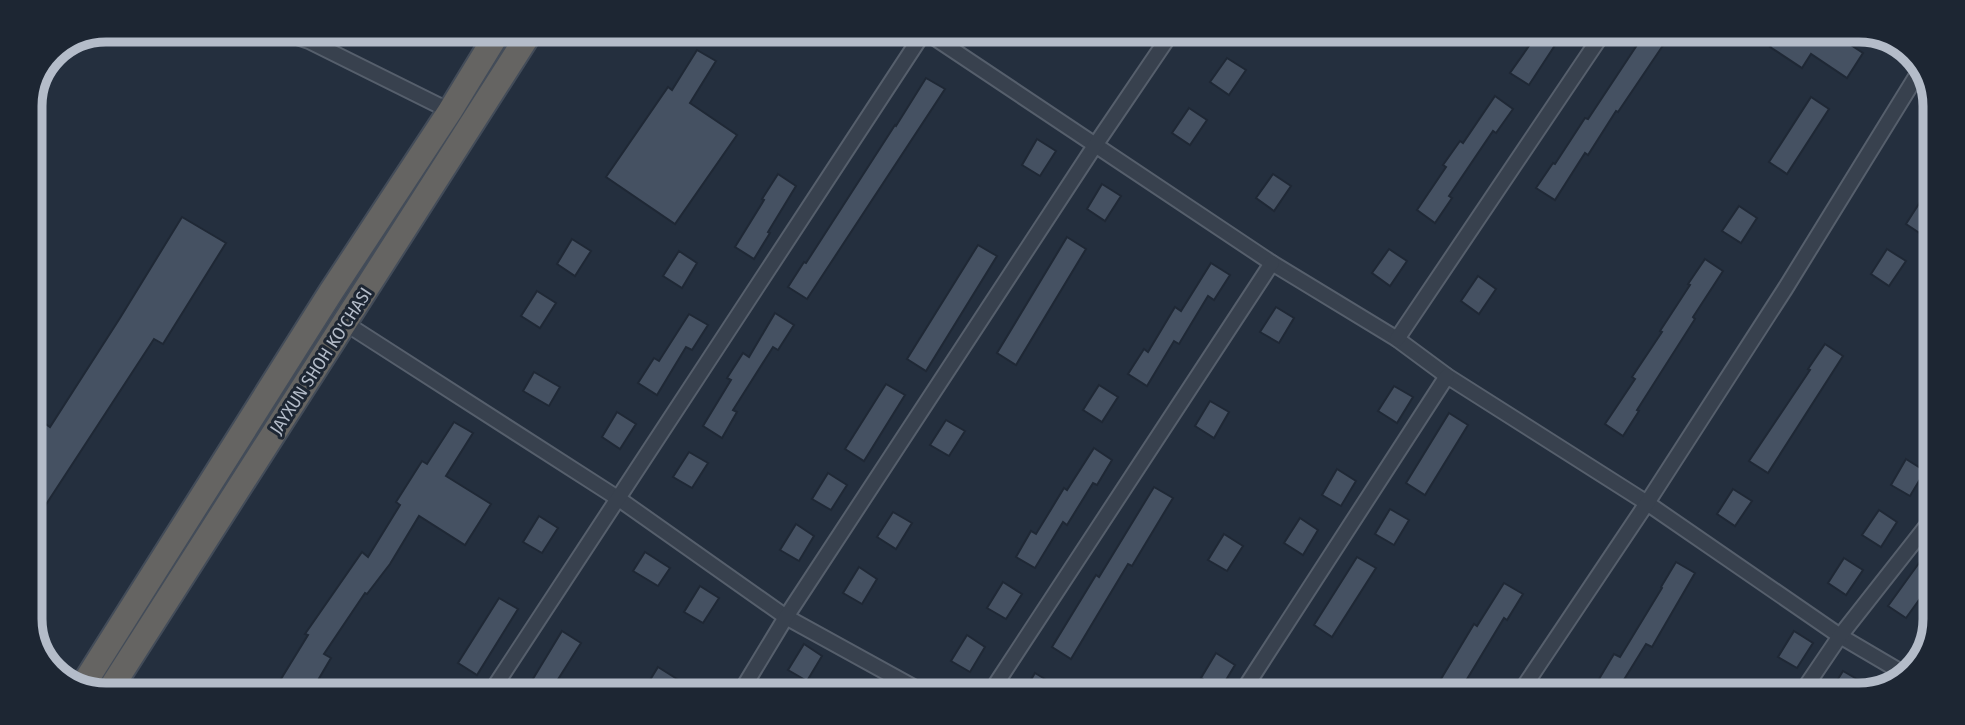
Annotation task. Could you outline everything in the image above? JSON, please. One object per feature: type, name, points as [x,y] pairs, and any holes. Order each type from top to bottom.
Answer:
[{"type":"highway","name":"JAYXUN SHOH KO'CHASI","points":[[86,680],[492,42]]},
{"type":"highway","name":"JAYXUN SHOH KO'CHASI","points":[[114,683],[524,42]]},
{"type":"street","points":[[311,42],[450,111]]},
{"type":"street","points":[[497,683],[918,42]]},
{"type":"street","points":[[940,42],[1272,263],[1397,339],[1447,376],[1647,503],[1840,636],[1898,670]]},
{"type":"street","points":[[746,683],[786,617],[1165,42]]},
{"type":"street","points":[[1397,339],[1597,42]]},
{"type":"street","points":[[1527,683],[1785,289],[1916,77]]},
{"type":"street","points":[[997,683],[1272,263]]},
{"type":"street","points":[[345,323],[619,499],[786,617],[906,683]]},
{"type":"street","points":[[1248,683],[1447,376]]},
{"type":"street","points":[[1808,683],[1840,636],[1923,530]]},
{"type":"building","points":[[1532,42],[1557,42],[1529,85],[1510,73]]},
{"type":"building","points":[[1639,42],[1665,42],[1588,155],[1585,153],[1555,200],[1536,188],[1585,118],[1588,119]]},
{"type":"building","points":[[1773,42],[1846,42],[1863,53],[1847,78],[1811,54],[1802,68],[1770,47]]},
{"type":"building","points":[[697,50],[716,61],[690,103],[737,135],[675,224],[606,177],[668,87],[672,90]]},
{"type":"building","points":[[1227,58],[1246,70],[1229,95],[1210,82]]},
{"type":"building","points":[[926,78],[945,89],[807,299],[788,287]]},
{"type":"building","points":[[1495,96],[1513,109],[1496,133],[1493,131],[1449,196],[1452,198],[1435,223],[1417,210],[1446,167],[1443,165],[1460,141],[1463,143]]},
{"type":"building","points":[[1811,97],[1829,109],[1787,174],[1769,162]]},
{"type":"building","points":[[1189,108],[1207,120],[1190,145],[1172,133]]},
{"type":"building","points":[[1037,139],[1056,151],[1040,176],[1022,165]]},
{"type":"building","points":[[778,174],[796,186],[754,259],[735,247]]},
{"type":"building","points":[[1273,174],[1291,186],[1274,211],[1256,198]]},
{"type":"building","points":[[1102,184],[1121,196],[1105,221],[1087,209]]},
{"type":"building","points":[[1922,199],[1923,235],[1906,224]]},
{"type":"building","points":[[1739,206],[1757,218],[1741,243],[1722,231]]},
{"type":"building","points":[[182,217],[226,243],[163,344],[154,339],[42,511],[42,421],[50,427]]},
{"type":"building","points":[[1067,237],[1086,249],[1016,365],[997,353]]},
{"type":"building","points":[[572,239],[591,251],[575,276],[557,264]]},
{"type":"building","points":[[978,245],[997,256],[926,371],[907,359]]},
{"type":"building","points":[[1389,249],[1407,261],[1390,286],[1372,273]]},
{"type":"building","points":[[1887,249],[1906,261],[1889,286],[1871,274]]},
{"type":"building","points":[[679,251],[697,263],[682,288],[663,276]]},
{"type":"building","points":[[1705,259],[1723,271],[1623,436],[1605,424],[1635,379],[1632,377]]},
{"type":"building","points":[[1211,263],[1230,275],[1214,300],[1208,296],[1179,344],[1174,341],[1147,386],[1128,374],[1144,349],[1148,352],[1175,307],[1181,311]]},
{"type":"building","points":[[1478,276],[1496,289],[1479,314],[1461,301]]},
{"type":"building","points":[[537,291],[556,303],[540,328],[521,316]]},
{"type":"building","points":[[1276,307],[1294,318],[1279,343],[1260,332]]},
{"type":"building","points":[[775,313],[794,325],[778,350],[773,347],[733,410],[737,412],[722,438],[703,426],[731,380],[727,378],[743,353],[749,357]]},
{"type":"building","points":[[689,314],[708,325],[692,350],[686,347],[657,395],[638,383],[654,358],[659,361]]},
{"type":"building","points":[[1825,344],[1843,356],[1768,473],[1749,461]]},
{"type":"building","points":[[534,372],[560,387],[549,406],[523,391]]},
{"type":"building","points":[[886,384],[905,395],[864,461],[845,449]]},
{"type":"building","points":[[1099,385],[1118,397],[1102,422],[1083,410]]},
{"type":"building","points":[[1394,386],[1413,397],[1397,423],[1378,411]]},
{"type":"building","points":[[1210,401],[1229,412],[1214,438],[1195,426]]},
{"type":"building","points":[[617,412],[636,424],[620,449],[602,437]]},
{"type":"building","points":[[1449,413],[1468,425],[1425,495],[1406,483]]},
{"type":"building","points":[[946,420],[965,431],[949,456],[930,445]]},
{"type":"building","points":[[454,422],[473,433],[446,476],[491,504],[465,545],[419,516],[390,564],[367,594],[365,593],[324,654],[331,658],[316,683],[279,683],[308,635],[305,634],[362,552],[368,557],[400,505],[396,502],[422,461],[427,464]]},
{"type":"building","points":[[1094,448],[1112,460],[1097,485],[1093,483],[1067,525],[1063,522],[1035,568],[1016,557],[1031,531],[1036,534],[1064,488],[1067,490]]},
{"type":"building","points":[[689,452],[708,463],[692,488],[673,477]]},
{"type":"building","points":[[1906,459],[1923,470],[1910,496],[1891,485]]},
{"type":"building","points":[[1337,469],[1356,481],[1341,506],[1322,495]]},
{"type":"building","points":[[828,473],[847,485],[831,510],[812,499]]},
{"type":"building","points":[[1154,487],[1173,498],[1132,566],[1128,564],[1071,659],[1052,647]]},
{"type":"building","points":[[1733,489],[1752,501],[1735,526],[1717,514]]},
{"type":"building","points":[[1390,509],[1409,520],[1394,545],[1375,534]]},
{"type":"building","points":[[1879,510],[1897,522],[1881,547],[1862,535]]},
{"type":"building","points":[[893,512],[912,523],[896,549],[877,537]]},
{"type":"building","points":[[539,516],[558,528],[542,553],[523,542]]},
{"type":"building","points":[[1300,518],[1318,530],[1303,555],[1284,543]]},
{"type":"building","points":[[796,524],[814,536],[799,561],[780,550]]},
{"type":"building","points":[[1224,534],[1243,546],[1227,571],[1208,560]]},
{"type":"building","points":[[645,552],[670,568],[658,586],[633,571]]},
{"type":"building","points":[[1357,557],[1376,568],[1332,637],[1314,625]]},
{"type":"building","points":[[1923,557],[1923,594],[1906,618],[1888,606]]},
{"type":"building","points":[[1844,558],[1863,570],[1846,595],[1828,583]]},
{"type":"building","points":[[1676,562],[1695,573],[1652,647],[1646,644],[1622,683],[1605,683],[1599,679],[1614,654],[1620,657]]},
{"type":"building","points":[[859,567],[877,579],[862,604],[843,593]]},
{"type":"building","points":[[1003,582],[1022,594],[1006,619],[987,608]]},
{"type":"building","points":[[1504,583],[1523,594],[1507,620],[1504,618],[1465,683],[1439,683],[1474,624],[1477,626]]},
{"type":"building","points":[[700,586],[719,598],[703,623],[684,612]]},
{"type":"building","points":[[499,598],[518,609],[477,675],[458,663]]},
{"type":"building","points":[[562,631],[581,643],[556,683],[530,683]]},
{"type":"building","points":[[1794,631],[1813,643],[1797,668],[1778,657]]},
{"type":"building","points":[[967,635],[985,647],[970,672],[951,661]]},
{"type":"building","points":[[804,644],[822,656],[807,681],[788,670]]},
{"type":"building","points":[[1216,653],[1235,665],[1224,683],[1209,683],[1201,678]]},
{"type":"building","points":[[658,667],[677,679],[674,683],[648,683]]},
{"type":"building","points":[[1843,671],[1862,682],[1859,683],[1836,683]]},
{"type":"building","points":[[1035,673],[1052,683],[1029,683]]}]
